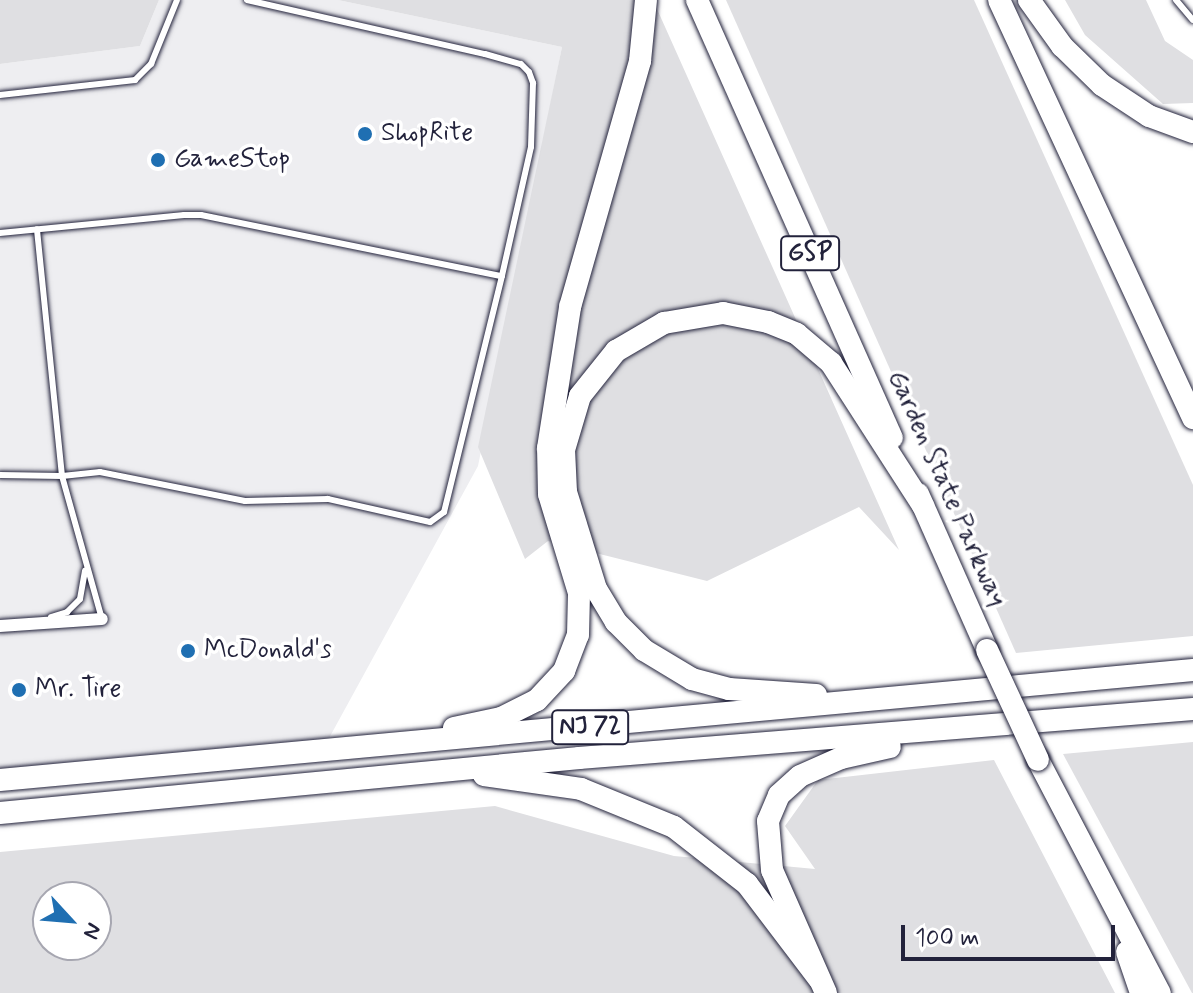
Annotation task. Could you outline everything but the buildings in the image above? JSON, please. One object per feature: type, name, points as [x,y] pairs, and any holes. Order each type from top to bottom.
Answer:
[{"type":"highway","points":[[322,751],[501,718],[537,700],[570,659],[580,607],[549,494],[548,440],[577,279],[640,61],[646,0]]},
{"type":"highway","name":"Garden State Parkway","points":[[697,0],[1038,760],[1160,993]]},
{"type":"highway","points":[[999,0],[1193,418]]},
{"type":"highway","points":[[1029,0],[1095,80],[1140,111],[1193,132]]},
{"type":"highway","points":[[857,700],[717,687],[667,667],[633,641],[602,601],[573,523],[564,478],[570,421],[597,371],[640,334],[697,315],[752,317],[797,334],[831,363],[923,506]]},
{"type":"highway","name":"NJ 72","points":[[11,779],[1193,670]]},
{"type":"highway","name":"NJ 72","points":[[0,813],[461,769],[953,732],[1193,709]]},
{"type":"highway","points":[[823,986],[767,853],[766,829],[774,804],[792,781],[819,766],[953,732]]},
{"type":"highway","points":[[461,769],[581,789],[674,827],[747,884],[823,986]]},
{"type":"highway","points":[[1112,905],[1141,993]]},
{"type":"street","points":[[0,626],[102,619]]},
{"type":"lane","points":[[0,95],[135,80],[151,64],[177,0]]},
{"type":"lane","points":[[0,475],[62,476],[100,472],[245,501],[328,499],[430,522],[444,512],[452,492],[531,147],[533,83],[529,72],[497,57],[247,0]]},
{"type":"lane","points":[[1176,0],[1193,20]]},
{"type":"lane","points":[[0,233],[201,215],[502,276]]},
{"type":"lane","points":[[37,229],[62,476],[102,619]]},
{"type":"lane","points":[[17,624],[56,616],[74,606],[85,586],[86,563]]},
{"type":"lane","points":[[0,767],[11,779]]},
{"type":"shaded area","points":[[0,0],[159,0],[140,46],[0,64]]},
{"type":"shaded area","points":[[159,0],[338,0],[562,47],[478,466],[322,751],[0,780],[0,64],[140,46]]},
{"type":"shaded area","points":[[338,0],[653,0],[899,550],[859,507],[707,581],[548,541],[525,559],[478,447],[562,47]]},
{"type":"shaded area","points":[[726,0],[974,0],[1193,485],[1193,636],[1016,653]]},
{"type":"shaded area","points":[[1065,0],[1146,0],[1165,41],[1193,60],[1193,103],[1163,104],[1085,35]]},
{"type":"shaded area","points":[[1193,742],[1193,993],[1192,993],[1063,754]]},
{"type":"shaded area","points":[[994,760],[1115,993],[0,993],[0,852],[495,806],[674,856],[815,869],[785,826],[818,780]]},
{"type":"place","name":"ShopRite","points":[[365,134]]},
{"type":"place","name":"GameStop","points":[[158,160]]},
{"type":"place","name":"McDonald's","points":[[188,651]]},
{"type":"place","name":"Mr. Tire","points":[[19,690]]}]
